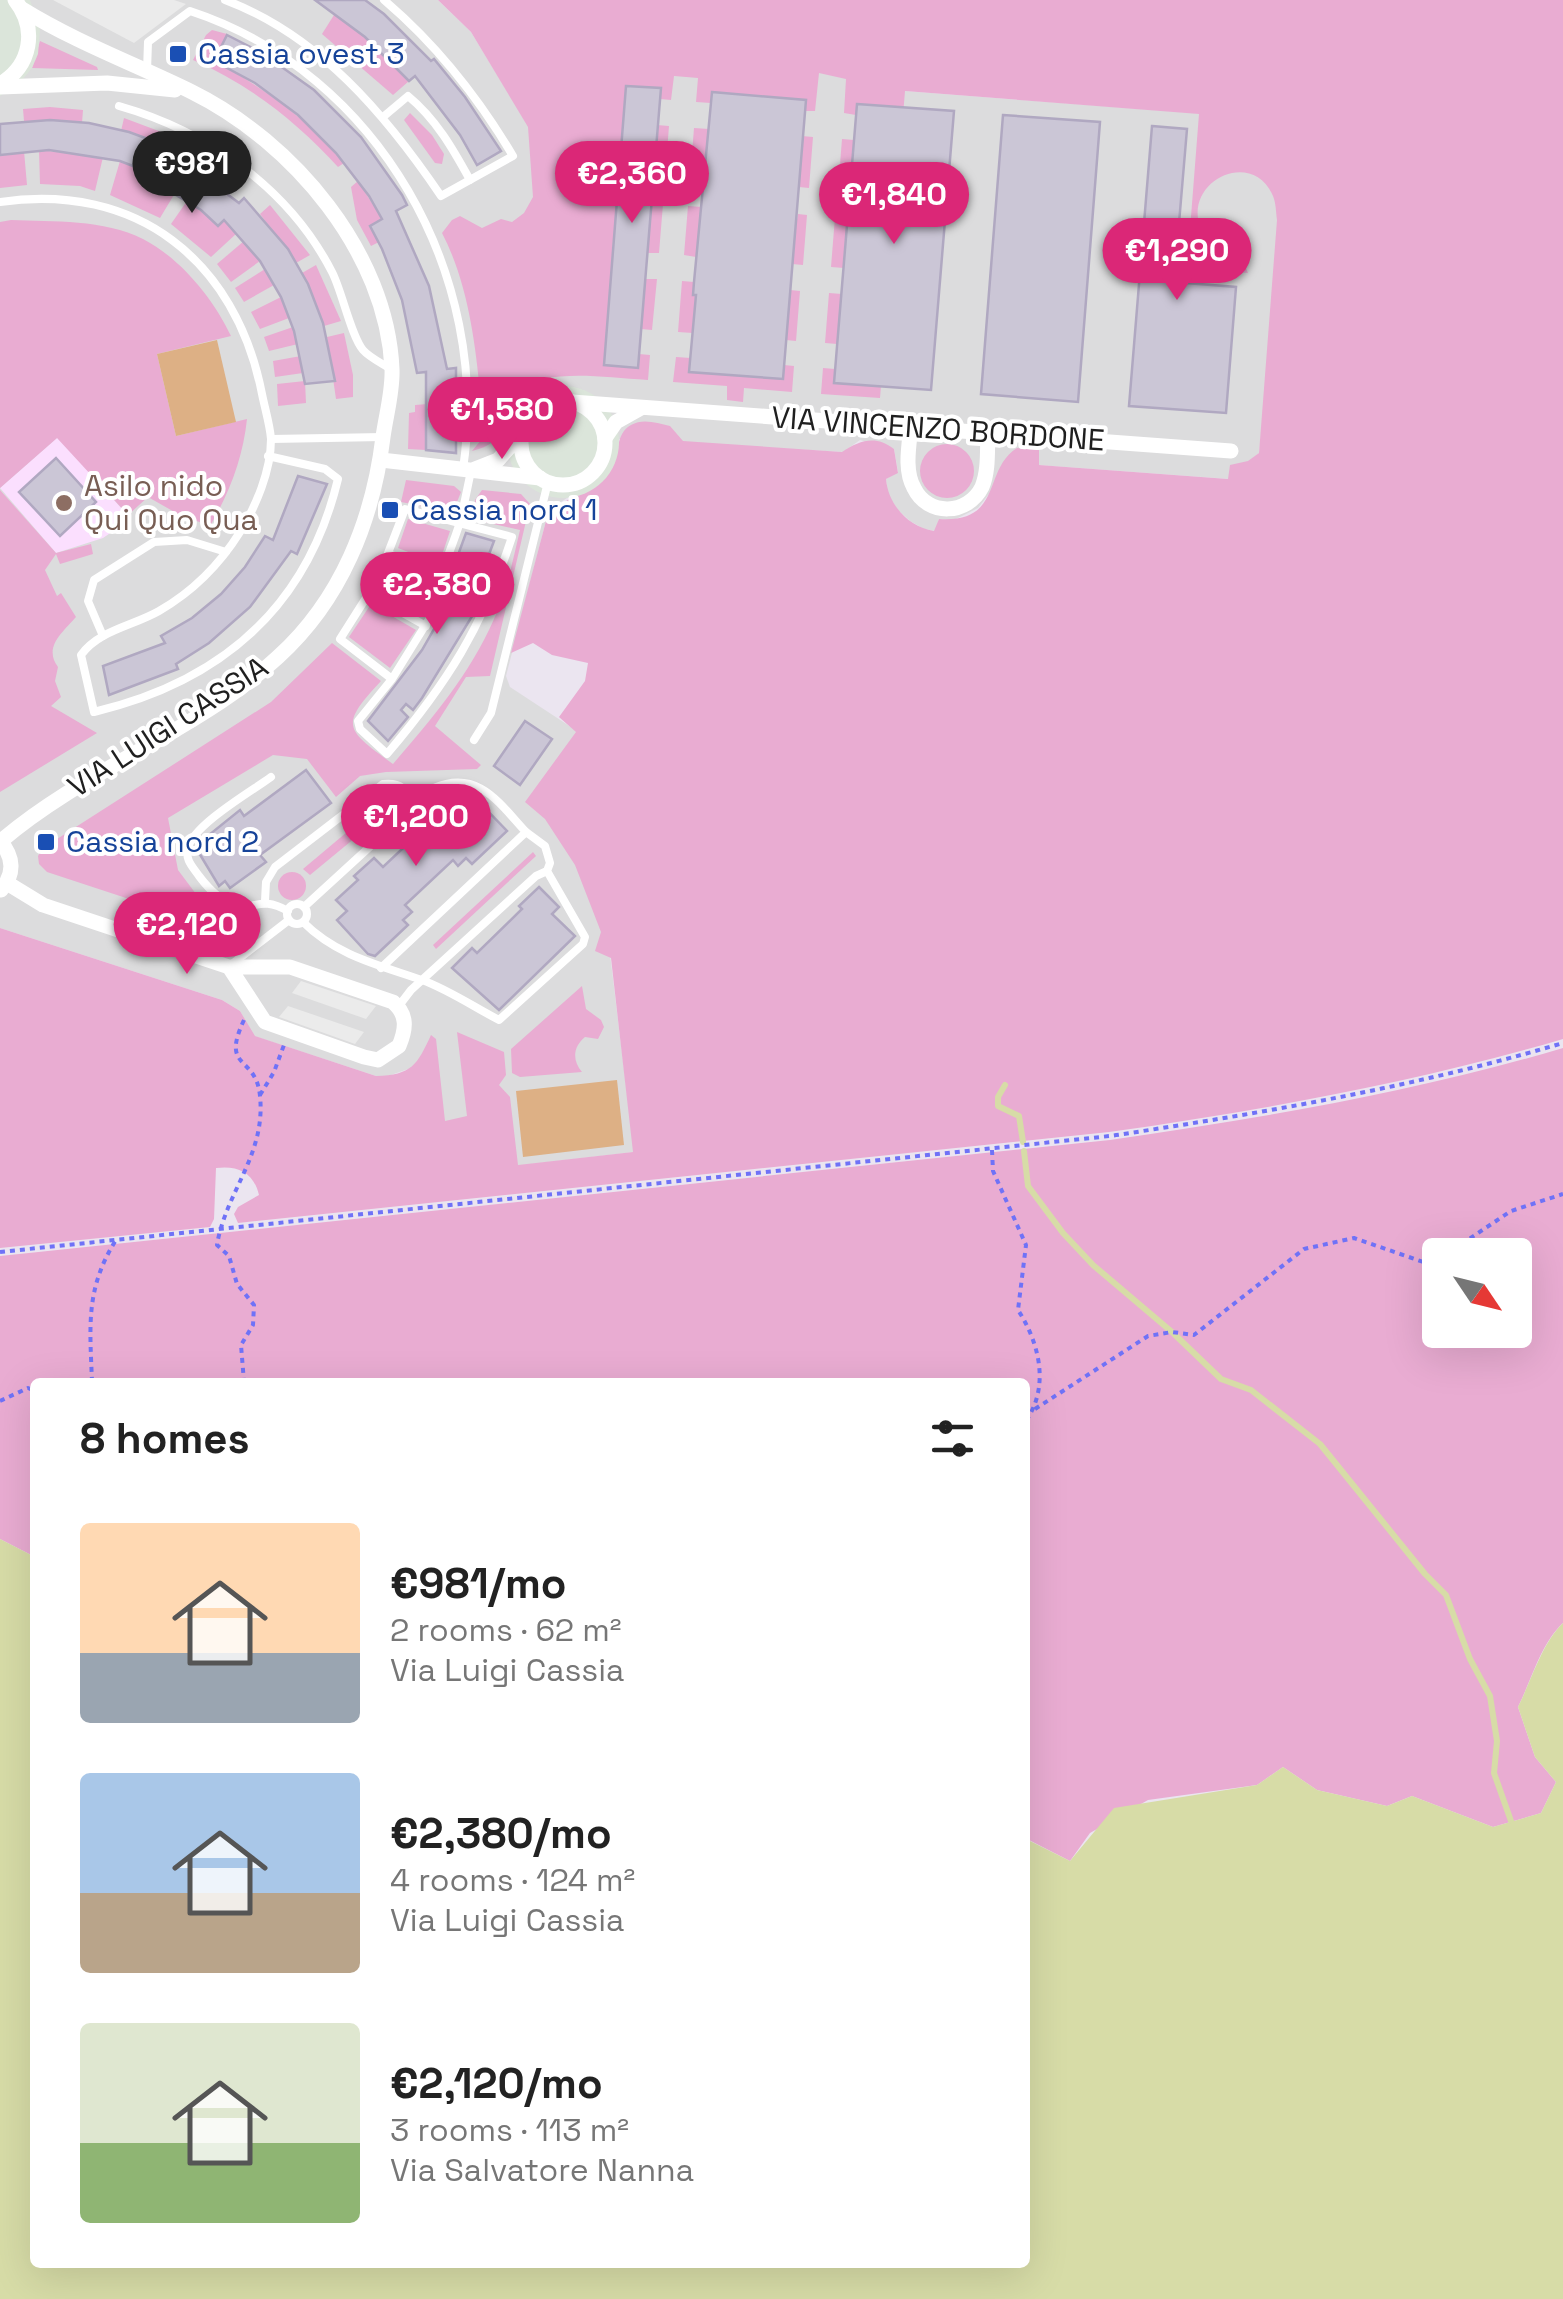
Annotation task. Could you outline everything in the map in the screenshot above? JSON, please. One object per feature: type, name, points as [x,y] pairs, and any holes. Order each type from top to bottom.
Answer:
[{"type":"street","name":"VIA LUIGI CASSIA","points":[[0,841],[34,812],[241,688],[281,655],[312,619],[348,564],[372,502],[392,370],[378,303],[360,259],[337,217],[285,156],[232,115],[194,92],[80,43],[20,4]]},
{"type":"street","points":[[0,86],[20,68],[27,54],[28,24],[20,4]]},
{"type":"street","points":[[0,86],[107,82],[194,92]]},
{"type":"street","points":[[468,470],[498,460],[540,408],[559,402],[572,402],[592,412],[605,438]]},
{"type":"street","name":"VIA VINCENZO BORDONE","points":[[572,402],[1232,451]]},
{"type":"street","points":[[381,460],[574,484],[589,476],[600,463],[605,438],[623,416],[645,406]]},
{"type":"street","points":[[911,426],[908,467],[912,486],[922,500],[949,511],[967,504],[980,490],[986,474],[988,432]]},
{"type":"street","points":[[524,430],[522,453],[529,467],[544,480]]},
{"type":"street","points":[[0,841],[10,856],[10,875],[3,887],[43,905],[229,967],[290,967],[396,1004],[405,1020],[400,1046],[378,1060],[265,1022],[229,967]]},
{"type":"lane","points":[[225,0],[287,33],[337,70],[384,117],[441,196],[513,156],[491,118],[443,56],[384,0]]},
{"type":"lane","points":[[146,72],[148,42],[190,11],[249,36],[320,85],[380,148],[426,221],[456,302],[469,388],[468,470],[460,523],[434,595],[436,608],[392,679],[358,720],[360,729],[387,754],[454,670],[496,586],[512,537],[460,523],[405,509],[390,554],[340,639],[392,679]]},
{"type":"lane","points":[[384,117],[408,96],[443,134],[470,180]]},
{"type":"lane","points":[[119,106],[214,146],[263,184],[310,235],[332,272],[362,350],[392,370]]},
{"type":"lane","points":[[0,202],[49,197],[107,206],[134,216],[184,248],[223,292],[250,345],[271,439],[259,494],[226,552],[178,598],[88,645],[81,656],[94,712],[146,697],[196,675],[265,620],[302,573],[328,521],[338,479],[325,469],[268,456]]},
{"type":"lane","points":[[271,439],[383,437]]},
{"type":"lane","points":[[474,740],[491,713],[544,480]]},
{"type":"lane","points":[[102,636],[88,602],[94,580],[154,542],[187,540],[226,552]]},
{"type":"lane","points":[[390,554],[443,576]]},
{"type":"lane","points":[[369,594],[426,626]]},
{"type":"lane","points":[[272,777],[196,832],[188,845],[188,860],[210,890],[238,906],[264,901],[289,916],[294,924],[303,922]]},
{"type":"lane","points":[[304,906],[411,807],[445,783],[468,781],[488,791],[526,832],[546,846],[550,864],[547,871],[536,876],[396,1004]]},
{"type":"lane","points":[[264,901],[266,882],[275,867],[383,784],[401,786],[408,792],[411,807]]},
{"type":"lane","points":[[380,968],[526,832]]},
{"type":"lane","points":[[303,922],[334,948],[380,968],[422,980],[499,1020],[583,944],[582,930],[547,871]]},
{"type":"lane","points":[[229,967],[289,916],[295,904],[304,906]]},
{"type":"lane","points":[[303,922],[307,914],[304,906]]},
{"type":"path","points":[[244,1378],[241,1345],[253,1325],[254,1305],[238,1284],[229,1256],[218,1245],[227,1204],[243,1181],[255,1150],[260,1095],[252,1073],[236,1055],[233,1043],[252,1002]]},
{"type":"path","points":[[260,1095],[274,1072],[289,1030]]},
{"type":"path","points":[[0,1252],[1110,1136],[1390,1088],[1563,1043]]},
{"type":"path","points":[[992,1150],[994,1170],[1026,1245],[1018,1310],[1033,1334],[1042,1388],[1030,1416]]},
{"type":"path","points":[[1470,1238],[1511,1211],[1563,1194]]},
{"type":"path","points":[[1035,1409],[1148,1336],[1172,1332],[1194,1336],[1304,1249],[1354,1238],[1422,1261]]},
{"type":"path","points":[[92,1378],[88,1332],[95,1280],[116,1240]]},
{"type":"path","points":[[0,1400],[30,1389]]},
{"type":"shaded area","points":[[0,0],[438,0],[471,32],[527,124],[515,4],[905,91],[1298,121],[1259,453],[1229,479],[1038,465],[997,474],[996,485],[978,508],[954,520],[939,519],[935,531],[910,521],[887,493],[886,479],[898,472],[894,449],[860,440],[843,452],[619,439],[567,498],[556,505],[546,521],[506,676],[510,687],[577,731],[590,789],[634,1152],[445,1174],[427,1044],[414,1067],[376,1076],[254,1036],[240,1011],[222,1000],[0,928]]},
{"type":"shaded area","points":[[0,0],[30,0],[40,30],[32,68],[19,84],[0,96]]},
{"type":"shaded area","points":[[53,0],[174,0],[186,4],[134,43]]},
{"type":"shaded area","points":[[438,0],[1563,0],[1563,1039],[1338,1094],[1109,1132],[238,1223],[234,1214],[238,1207],[259,1195],[257,1187],[244,1172],[216,1168],[214,1219],[210,1227],[0,1248],[0,928],[222,1000],[240,1011],[255,1036],[376,1076],[412,1066],[431,1035],[436,1039],[445,1121],[467,1116],[457,1032],[504,1052],[506,1075],[499,1085],[510,1097],[518,1165],[633,1152],[611,958],[595,951],[601,932],[575,865],[545,819],[525,802],[576,732],[559,717],[585,681],[588,663],[552,655],[533,643],[511,653],[546,521],[561,505],[605,477],[612,468],[622,433],[631,425],[645,421],[670,426],[683,441],[842,452],[862,442],[881,442],[894,449],[898,473],[886,479],[895,505],[916,525],[934,531],[939,519],[960,518],[974,513],[983,504],[999,469],[1017,448],[1039,450],[1039,465],[1228,479],[1230,465],[1248,461],[1259,453],[1275,205],[1263,182],[1251,174],[1237,172],[1211,184],[1198,210],[1200,227],[1210,242],[1238,259],[1248,273],[1187,268],[1199,114],[905,91],[880,398],[821,394],[823,368],[835,369],[835,383],[869,385],[838,335],[837,344],[825,343],[829,293],[842,294],[844,268],[831,267],[835,217],[848,218],[850,191],[838,190],[842,139],[854,140],[853,153],[891,107],[857,104],[856,115],[844,113],[846,79],[819,73],[815,111],[805,111],[805,100],[772,97],[802,136],[813,137],[809,188],[799,187],[800,176],[766,174],[763,223],[796,226],[798,214],[807,215],[803,265],[792,264],[790,290],[800,291],[796,341],[786,340],[782,379],[784,365],[794,366],[792,392],[744,388],[743,402],[727,400],[727,386],[673,382],[676,357],[691,358],[692,333],[678,332],[682,281],[694,282],[693,295],[698,246],[696,257],[684,255],[688,206],[702,207],[704,180],[690,179],[694,128],[709,129],[711,103],[696,102],[698,78],[674,76],[671,100],[660,99],[660,88],[626,86],[622,135],[657,125],[669,126],[665,177],[654,176],[655,165],[620,163],[616,211],[651,214],[652,203],[663,204],[659,253],[648,253],[648,242],[613,240],[610,288],[644,291],[645,279],[657,279],[652,330],[641,329],[641,319],[608,316],[604,364],[637,368],[639,354],[650,355],[648,380],[547,378],[489,399],[480,392],[464,290],[442,233],[460,216],[482,228],[501,219],[512,222],[524,213],[533,197],[528,127],[471,32]]},
{"type":"shaded area","points":[[334,15],[365,37],[409,81],[393,95],[322,34]]},
{"type":"shaded area","points":[[212,30],[227,34],[215,61],[284,106],[316,132],[344,163],[338,167],[289,120],[253,93],[193,60]]},
{"type":"shaded area","points":[[40,41],[97,67],[98,70],[32,68]]},
{"type":"shaded area","points":[[23,109],[83,110],[82,123],[24,121]]},
{"type":"shaded area","points":[[410,113],[444,154],[442,164],[435,163],[404,120]]},
{"type":"shaded area","points":[[124,118],[188,142],[178,161],[121,131]]},
{"type":"shaded area","points":[[200,149],[235,172],[221,189],[189,167]]},
{"type":"shaded area","points":[[39,150],[103,157],[95,191],[80,186],[40,184]]},
{"type":"shaded area","points":[[24,151],[27,185],[0,188],[0,155]]},
{"type":"shaded area","points":[[120,161],[154,174],[152,181],[175,193],[160,218],[110,195]]},
{"type":"shaded area","points":[[358,181],[382,219],[370,226],[379,242],[371,246],[357,220],[351,187]]},
{"type":"shaded area","points":[[187,201],[224,220],[237,233],[211,257],[171,224]]},
{"type":"shaded area","points":[[270,205],[310,255],[296,263],[260,214]]},
{"type":"shaded area","points":[[0,222],[95,225],[143,239],[182,268],[215,307],[231,336],[157,354],[176,436],[247,419],[235,474],[210,526],[148,497],[128,515],[57,438],[0,488]]},
{"type":"shaded area","points":[[244,241],[260,261],[231,282],[217,264]]},
{"type":"shaded area","points":[[316,265],[341,321],[324,326],[302,273]]},
{"type":"shaded area","points":[[265,269],[274,285],[244,302],[235,288]]},
{"type":"shaded area","points":[[281,297],[289,318],[260,329],[251,312]]},
{"type":"shaded area","points":[[293,327],[298,344],[269,351],[264,337]]},
{"type":"shaded area","points":[[344,333],[353,375],[353,397],[336,399],[327,337]]},
{"type":"shaded area","points":[[217,340],[236,422],[176,436],[157,354]]},
{"type":"shaded area","points":[[301,356],[303,373],[275,377],[273,361]]},
{"type":"shaded area","points":[[305,381],[306,403],[278,406],[277,384]]},
{"type":"shaded area","points":[[540,385],[563,386],[537,398],[498,438],[472,451],[506,410]]},
{"type":"shaded area","points":[[563,386],[584,391],[602,403],[614,421],[619,442],[614,463],[602,481],[584,493],[563,498],[542,493],[524,481],[512,463],[507,442],[512,421],[524,403],[542,391]]},
{"type":"shaded area","points":[[428,404],[426,450],[408,449],[409,413],[415,412],[415,405]]},
{"type":"shaded area","name":"Asilo nido Qui Quo Qua","points":[[58,437],[131,519],[103,538],[56,553],[0,488]]},
{"type":"shaded area","points":[[947,444],[966,452],[974,471],[966,490],[947,498],[928,490],[920,471],[928,452]]},
{"type":"shaded area","points":[[406,480],[454,486],[461,492],[453,512],[401,502]]},
{"type":"shaded area","points":[[0,490],[56,553],[91,544],[93,554],[60,564],[56,554],[45,570],[57,596],[61,593],[76,617],[54,646],[58,667],[55,681],[61,697],[51,706],[97,733],[0,792]]},
{"type":"shaded area","points":[[482,490],[521,494],[530,504],[490,676],[466,677],[435,726],[481,765],[477,769],[360,776],[336,797],[307,759],[273,755],[168,818],[178,870],[211,914],[202,923],[47,872],[39,864],[43,848],[271,702],[332,643],[381,681],[358,708],[353,726],[365,743],[393,764],[462,677],[503,597],[520,530],[475,520],[475,500]]},
{"type":"shaded area","points":[[408,519],[450,531],[439,564],[398,548]]},
{"type":"shaded area","points":[[391,565],[431,583],[426,594],[429,607],[424,615],[378,590]]},
{"type":"shaded area","points":[[371,604],[416,630],[390,668],[349,637]]},
{"type":"shaded area","points":[[378,806],[384,814],[310,875],[303,869]]},
{"type":"shaded area","points":[[533,852],[536,856],[436,949],[433,945]]},
{"type":"shaded area","points":[[292,872],[302,876],[306,886],[302,896],[292,900],[282,896],[278,886],[282,876]]},
{"type":"shaded area","points":[[301,981],[376,1006],[366,1019],[292,993]]},
{"type":"shaded area","points":[[582,986],[586,1009],[604,1027],[598,1039],[585,1037],[576,1049],[575,1058],[582,1072],[520,1077],[512,1073],[511,1049]]},
{"type":"shaded area","points":[[288,1006],[364,1032],[355,1044],[279,1017]]},
{"type":"shaded area","points":[[1563,1048],[1563,1623],[1543,1651],[1518,1707],[1535,1757],[1556,1782],[1541,1813],[1493,1827],[1412,1796],[1387,1806],[1317,1790],[1283,1767],[1257,1785],[1148,1800],[1090,1833],[1070,1861],[1030,1841],[1030,1378],[30,1378],[30,1554],[0,1539],[0,1256],[1110,1140],[1338,1102],[1451,1078]]},
{"type":"shaded area","points":[[617,1080],[624,1145],[523,1157],[516,1091]]},
{"type":"shaded area","points":[[0,1539],[30,1554],[30,2268],[1030,2268],[1030,1841],[1070,1861],[1114,1808],[1257,1785],[1283,1767],[1317,1790],[1387,1806],[1412,1796],[1493,1827],[1541,1813],[1556,1782],[1535,1757],[1518,1707],[1543,1651],[1563,1623],[1563,2299],[0,2299]]},
{"type":"building","points":[[315,0],[365,0],[384,14],[431,61],[434,59],[501,151],[477,165],[460,135],[415,76],[409,81],[365,37]]},
{"type":"building","points":[[227,35],[262,53],[314,90],[361,137],[402,195],[407,205],[396,211],[429,286],[447,369],[456,368],[456,453],[426,450],[426,372],[417,373],[402,300],[370,226],[382,219],[336,153],[298,115],[255,83],[214,61]]},
{"type":"building","points":[[626,86],[661,88],[638,368],[604,365]]},
{"type":"building","points":[[712,92],[806,100],[783,379],[689,372]]},
{"type":"building","points":[[857,104],[954,111],[931,390],[834,383]]},
{"type":"building","points":[[1003,115],[1100,122],[1078,402],[981,394]]},
{"type":"building","points":[[50,120],[89,123],[167,146],[164,153],[198,172],[239,203],[244,198],[288,249],[308,284],[323,323],[335,381],[305,384],[294,331],[281,297],[260,261],[224,220],[218,226],[201,210],[151,180],[154,174],[120,161],[49,150],[0,155],[0,124]]},
{"type":"building","points":[[1152,126],[1187,129],[1174,282],[1236,287],[1226,413],[1129,406]]},
{"type":"building","points":[[56,458],[96,502],[60,536],[19,492]]},
{"type":"building","points":[[298,476],[327,484],[297,554],[291,551],[250,607],[209,643],[176,664],[178,669],[109,695],[103,666],[165,643],[161,636],[192,618],[221,594],[265,536],[273,540]]},
{"type":"building","points":[[466,533],[494,541],[468,610],[474,613],[413,710],[406,704],[401,710],[408,717],[388,741],[368,721],[422,650],[450,601],[444,598],[445,591]]},
{"type":"building","points":[[525,721],[552,739],[520,785],[494,766]]},
{"type":"building","points":[[306,770],[331,803],[260,855],[266,862],[230,888],[225,881],[219,886],[196,848],[199,843],[240,810],[244,816]]},
{"type":"building","points":[[452,791],[463,801],[472,793],[482,798],[487,803],[483,806],[507,831],[472,864],[466,858],[458,866],[453,860],[405,905],[412,912],[403,920],[408,925],[375,956],[368,954],[337,920],[347,911],[336,900],[374,858],[383,867],[416,836],[408,828]]},
{"type":"building","points":[[539,887],[559,907],[552,914],[575,936],[499,1010],[452,968],[472,948],[477,953]]},
{"type":"waterway","points":[[1005,1085],[998,1106],[1019,1116],[1023,1142]]},
{"type":"waterway","points":[[1024,1151],[1028,1186],[1093,1265],[1221,1379],[1251,1390],[1320,1444],[1446,1595],[1470,1659],[1490,1696],[1497,1741],[1494,1773],[1511,1821]]},
{"type":"place","name":"Cassia ovest 3","points":[[178,54]]},
{"type":"place","name":"Asilo nido Qui Quo Qua","points":[[64,503]]},
{"type":"place","name":"Cassia nord 1","points":[[390,510]]},
{"type":"place","name":"Cassia nord 2","points":[[46,842]]}]
